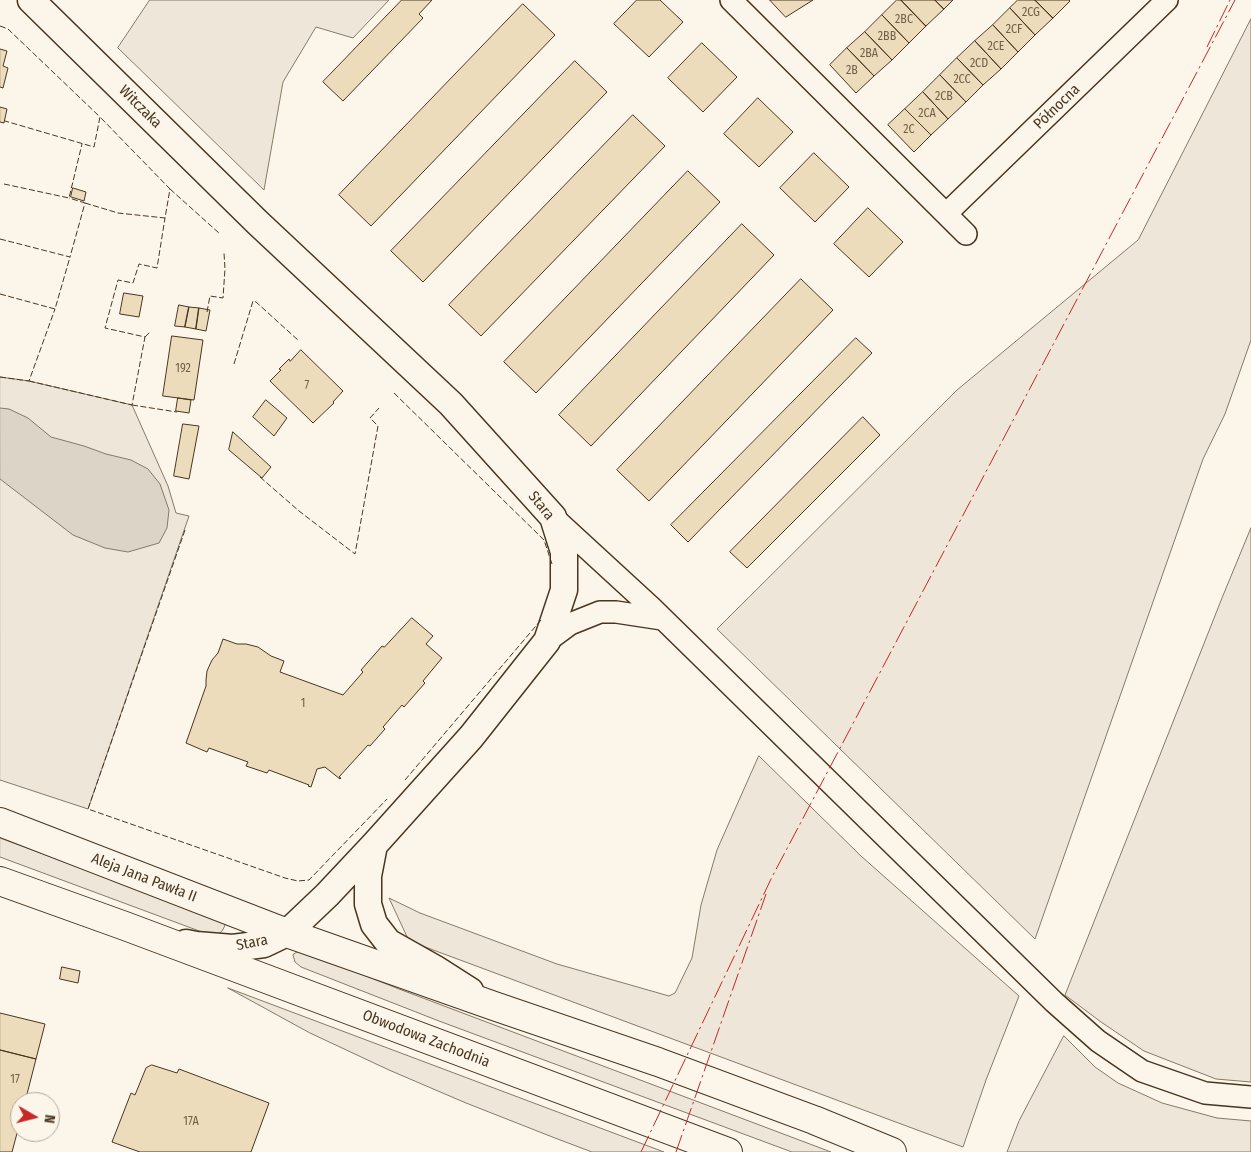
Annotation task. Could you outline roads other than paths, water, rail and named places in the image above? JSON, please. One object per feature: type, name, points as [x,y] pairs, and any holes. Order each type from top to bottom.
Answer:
[{"type":"main road","name":"Aleja Jana Pawła II","points":[[0,822],[287,933]]},
{"type":"main road","points":[[0,882],[125,926]]},
{"type":"main road","name":"Obwodowa Zachodnia","points":[[125,926],[720,1150]]},
{"type":"main road","points":[[287,933],[658,1062],[814,1120],[892,1152]]},
{"type":"street","points":[[731,0],[966,234]]},
{"type":"street","name":"Północna","points":[[946,214],[1167,0]]},
{"type":"street","name":"Witczaka","points":[[27,1],[249,215]]},
{"type":"street","name":"Stara","points":[[125,926],[196,945],[233,948],[264,944],[287,933],[328,895],[471,737],[547,642],[564,590],[564,552],[553,517],[451,404],[249,215]]},
{"type":"street","points":[[553,517],[662,619],[1050,998],[1098,1041],[1142,1071],[1205,1093],[1251,1097]]},
{"type":"street","points":[[547,642],[570,624],[600,612],[616,612],[662,619]]},
{"type":"street","points":[[374,845],[368,876],[368,904],[374,924],[388,942],[434,968],[494,1006]]}]
